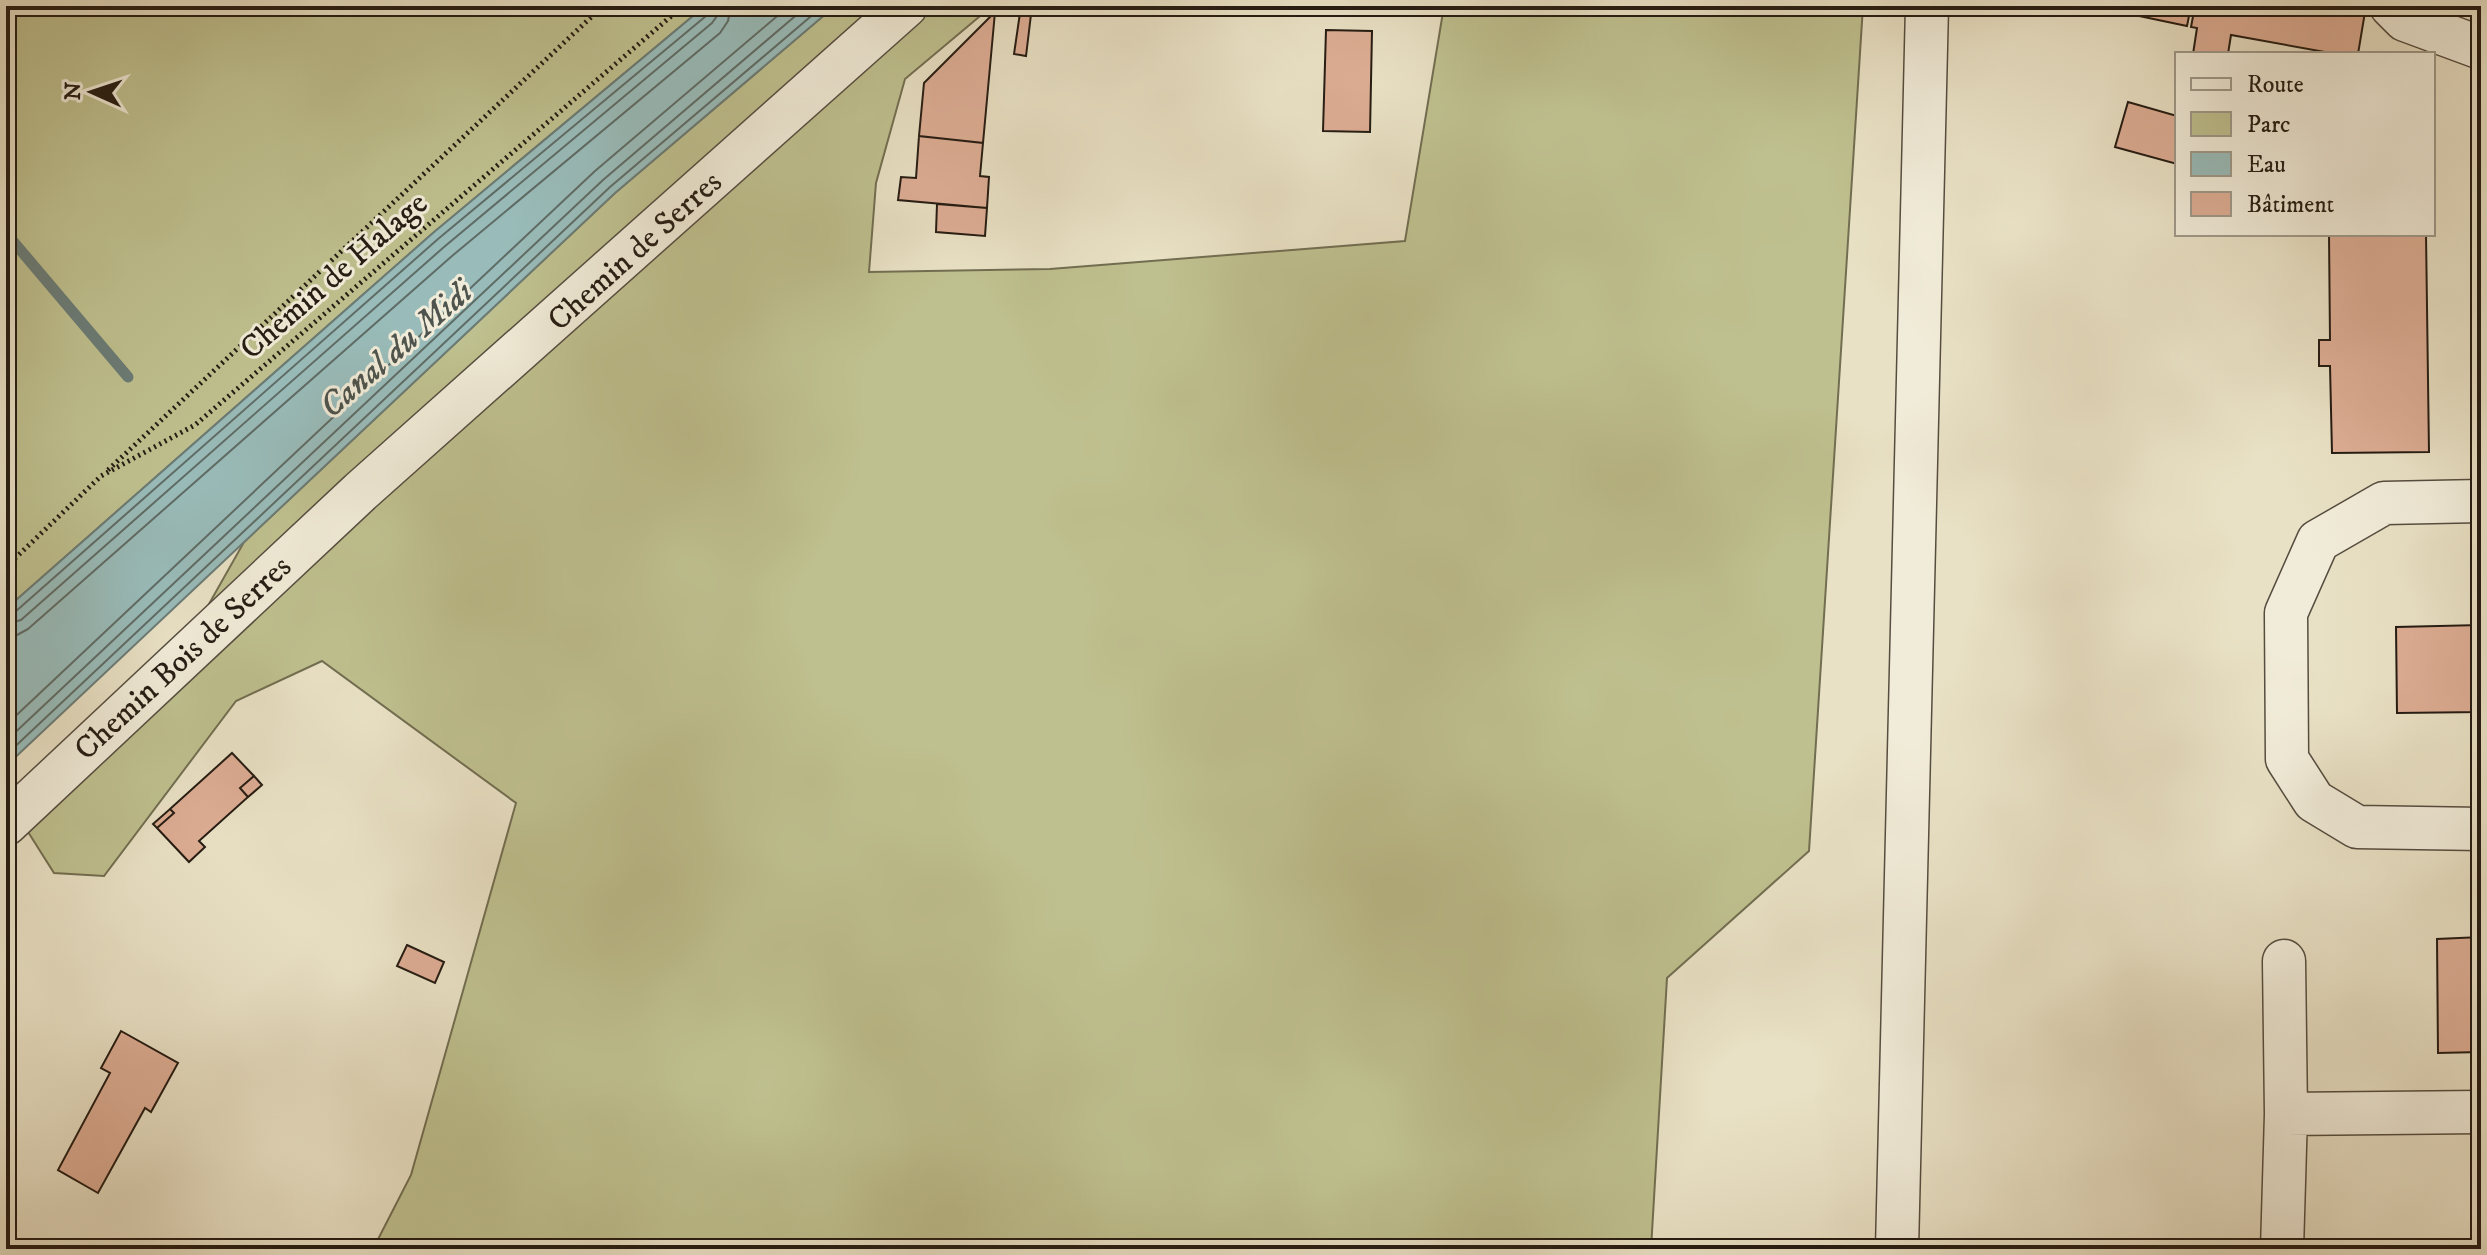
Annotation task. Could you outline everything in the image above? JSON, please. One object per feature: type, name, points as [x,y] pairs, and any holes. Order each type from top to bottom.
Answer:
[{"type":"street","name":"Chemin de Serres","points":[[360,492],[906,6]]},
{"type":"street","points":[[1897,1249],[1927,6]]},
{"type":"street","points":[[2391,6],[2405,20],[2481,48]]},
{"type":"street","name":"Chemin Bois de Serres","points":[[6,824],[360,492]]},
{"type":"street","points":[[2481,501],[2384,503],[2318,541],[2286,613],[2287,759],[2314,801],[2357,827],[2481,829]]},
{"type":"street","points":[[2282,1249],[2286,1114],[2284,961]]},
{"type":"street","points":[[2286,1114],[2481,1112]]},
{"type":"path","points":[[101,476],[603,6]]},
{"type":"path","name":"Chemin de Halage","points":[[6,567],[101,476],[195,425],[683,6]]},
{"type":"green space","points":[[6,6],[705,6],[433,233],[6,609]]},
{"type":"green space","points":[[835,6],[992,6],[905,79],[876,183],[869,272],[1050,269],[1405,241],[1444,6],[1863,6],[1809,851],[1667,978],[1651,1249],[373,1249],[411,1175],[516,803],[322,661],[236,701],[104,876],[54,873],[11,805],[175,664],[244,542],[615,193]]},
{"type":"water","name":"Canal du Midi","points":[[705,6],[835,6],[615,193],[6,766],[6,609],[433,233]]},
{"type":"building","points":[[1021,6],[1032,6],[1026,56],[1014,54]]},
{"type":"building","points":[[2141,6],[2191,6],[2187,26],[2139,16]]},
{"type":"building","points":[[2195,6],[2366,6],[2358,52],[2325,52],[2231,35],[2228,52],[2193,52],[2197,28],[2191,27]]},
{"type":"building","points":[[995,12],[983,143],[919,136],[924,83]]},
{"type":"building","points":[[1326,30],[1372,31],[1370,132],[1323,131]]},
{"type":"building","points":[[2128,102],[2175,115],[2175,163],[2115,147]]},
{"type":"building","points":[[919,136],[983,143],[980,176],[989,177],[987,208],[898,200],[901,177],[916,178]]},
{"type":"building","points":[[937,204],[987,208],[985,236],[936,232]]},
{"type":"building","points":[[2329,236],[2426,236],[2429,452],[2332,453],[2330,366],[2319,366],[2319,340],[2330,340]]},
{"type":"building","points":[[2481,625],[2481,712],[2397,713],[2396,627]]},
{"type":"building","points":[[232,753],[254,776],[240,788],[248,797],[199,841],[205,847],[189,862],[157,828],[174,813],[170,809]]},
{"type":"building","points":[[254,776],[262,785],[248,797],[240,788]]},
{"type":"building","points":[[170,809],[174,813],[157,828],[153,824]]},
{"type":"building","points":[[2481,937],[2481,1052],[2438,1053],[2437,939]]},
{"type":"building","points":[[407,945],[444,962],[435,983],[397,966]]},
{"type":"building","points":[[121,1031],[178,1063],[151,1112],[145,1108],[98,1193],[58,1170],[110,1073],[101,1068]]},
{"type":"building","points":[[2422,1239],[2422,1249],[2353,1249],[2353,1241]]},
{"type":"building","points":[[2009,1243],[2183,1248],[2183,1249],[2009,1249]]},
{"type":"waterway","points":[[6,233],[128,377]]}]
